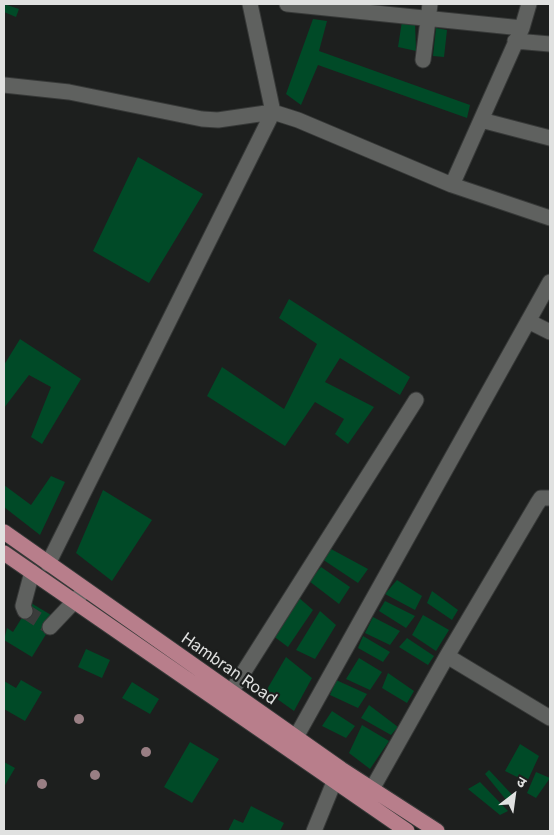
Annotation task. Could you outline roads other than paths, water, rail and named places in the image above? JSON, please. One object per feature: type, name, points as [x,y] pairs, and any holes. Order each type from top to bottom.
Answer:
[{"type":"main road","name":"Hambran Road","points":[[4,532],[230,692],[437,831]]},
{"type":"main road","name":"Hambran Road","points":[[4,553],[407,831]]},
{"type":"street","points":[[48,564],[273,112],[250,4]]},
{"type":"street","points":[[288,4],[429,11],[550,44]]},
{"type":"street","points":[[452,185],[519,35],[529,4]]},
{"type":"street","points":[[423,60],[429,11]]},
{"type":"street","points":[[4,84],[69,92],[202,119],[218,120],[273,112],[298,120],[452,185],[549,215]]},
{"type":"street","points":[[481,120],[550,138]]},
{"type":"street","points":[[296,737],[550,282]]},
{"type":"street","points":[[528,321],[550,332]]},
{"type":"street","points":[[230,692],[416,400]]},
{"type":"street","points":[[372,789],[447,656],[537,504],[541,498],[550,498]]},
{"type":"street","points":[[25,612],[23,606],[32,572]]},
{"type":"street","points":[[50,627],[85,590]]},
{"type":"street","points":[[447,656],[550,718]]},
{"type":"street","points":[[314,831],[334,782]]},
{"type":"tunnel","points":[[25,611],[50,627]]}]
